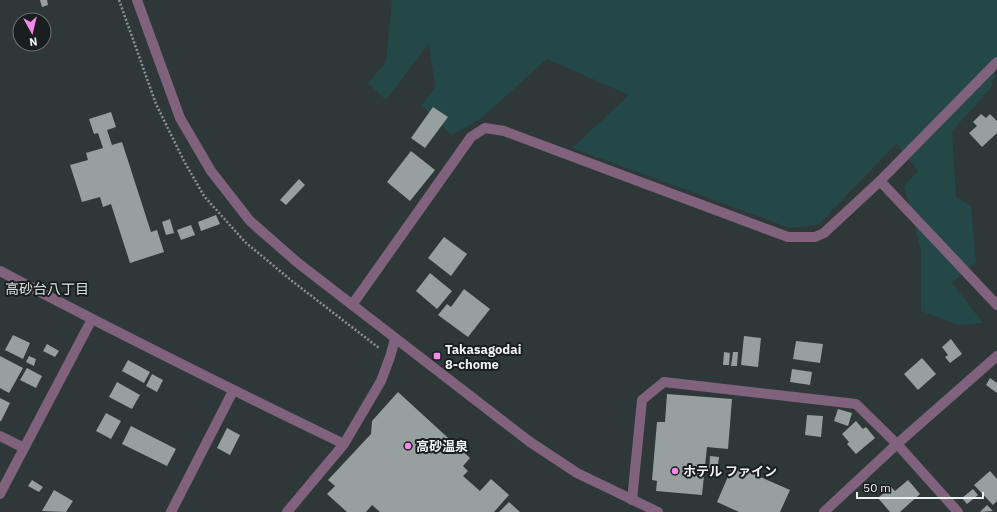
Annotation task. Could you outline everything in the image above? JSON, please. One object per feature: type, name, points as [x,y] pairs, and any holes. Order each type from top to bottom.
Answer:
[{"type":"street","points":[[137,0],[180,118],[211,171],[250,221],[298,263],[530,442],[577,473],[658,512]]},
{"type":"street","points":[[352,305],[471,137],[485,128],[504,131],[788,237],[815,237],[824,233],[880,181],[997,62]]},
{"type":"street","points":[[880,181],[997,305]]},
{"type":"street","points":[[0,271],[233,391],[344,444]]},
{"type":"street","points":[[0,494],[92,319]]},
{"type":"street","points":[[286,512],[344,444],[382,381],[395,339]]},
{"type":"street","points":[[824,512],[897,444],[997,356]]},
{"type":"street","points":[[632,500],[642,400],[664,382],[856,404],[897,444],[958,512]]},
{"type":"street","points":[[171,512],[233,391]]},
{"type":"street","points":[[0,436],[24,448]]},
{"type":"shaded area","points":[[392,0],[997,0],[997,66],[991,88],[952,131],[956,197],[971,206],[976,262],[952,283],[983,323],[959,325],[921,311],[921,250],[904,186],[918,171],[896,144],[818,225],[790,228],[572,148],[629,95],[547,59],[479,120],[451,135],[422,105],[435,88],[429,43],[386,100],[368,83],[386,62]]},
{"type":"building","points":[[40,0],[47,0],[48,5],[42,7]]},
{"type":"building","points":[[433,107],[448,117],[425,148],[411,138]]},
{"type":"building","points":[[111,112],[116,127],[107,130],[112,145],[122,142],[151,232],[157,230],[164,252],[130,263],[111,204],[103,207],[100,197],[82,202],[70,165],[88,160],[86,153],[103,148],[98,133],[94,134],[89,119]]},
{"type":"building","points":[[981,114],[986,118],[990,114],[997,121],[997,133],[982,147],[969,133],[977,126],[973,122]]},
{"type":"building","points":[[411,151],[435,170],[410,201],[387,182]]},
{"type":"building","points":[[299,179],[305,185],[286,205],[280,200]]},
{"type":"building","points":[[216,215],[220,224],[201,231],[198,222]]},
{"type":"building","points":[[170,219],[174,233],[166,235],[162,222]]},
{"type":"building","points":[[191,225],[195,235],[181,240],[177,230]]},
{"type":"building","points":[[444,237],[467,254],[451,276],[428,258]]},
{"type":"building","points":[[430,273],[452,291],[437,309],[416,291]]},
{"type":"building","points":[[464,289],[490,309],[468,337],[438,315],[447,304],[451,307]]},
{"type":"building","points":[[13,335],[30,343],[23,359],[5,350]]},
{"type":"building","points":[[744,336],[761,338],[758,367],[741,365]]},
{"type":"building","points":[[951,339],[962,354],[950,363],[945,357],[948,355],[942,347]]},
{"type":"building","points":[[796,341],[823,344],[820,363],[793,359]]},
{"type":"building","points":[[47,344],[59,351],[55,357],[43,351]]},
{"type":"building","points":[[724,352],[730,353],[729,365],[723,365]]},
{"type":"building","points":[[733,352],[738,352],[737,366],[731,366]]},
{"type":"building","points":[[0,356],[23,368],[9,393],[0,388]]},
{"type":"building","points":[[29,356],[36,359],[34,366],[26,362]]},
{"type":"building","points":[[922,358],[936,374],[918,390],[904,374]]},
{"type":"building","points":[[128,360],[150,372],[144,383],[122,371]]},
{"type":"building","points":[[27,368],[42,376],[36,388],[20,380]]},
{"type":"building","points":[[792,369],[812,372],[810,385],[790,382]]},
{"type":"building","points":[[152,374],[163,380],[157,392],[146,386]]},
{"type":"building","points":[[990,378],[997,383],[997,393],[986,385]]},
{"type":"building","points":[[117,382],[140,395],[132,409],[109,397]]},
{"type":"building","name":"高砂温泉","points":[[398,392],[470,458],[463,466],[468,471],[463,476],[480,491],[491,479],[509,495],[494,512],[380,512],[372,505],[366,512],[347,512],[327,494],[335,486],[328,480],[371,434],[372,421]]},
{"type":"building","points":[[667,394],[732,399],[728,449],[707,447],[702,495],[656,491],[657,481],[652,480],[657,422],[665,422]]},
{"type":"building","points":[[0,398],[10,403],[1,421],[0,421]]},
{"type":"building","points":[[838,409],[852,413],[848,426],[834,421]]},
{"type":"building","points":[[106,413],[121,421],[111,439],[96,431]]},
{"type":"building","points":[[807,415],[823,416],[821,437],[805,435]]},
{"type":"building","points":[[856,421],[863,429],[866,427],[875,438],[856,454],[847,444],[849,442],[842,434]]},
{"type":"building","points":[[131,426],[176,449],[167,466],[122,444]]},
{"type":"building","points":[[227,428],[240,435],[230,455],[217,448]]},
{"type":"building","points":[[710,456],[719,457],[717,473],[709,472]]},
{"type":"building","points":[[733,465],[790,490],[780,512],[739,512],[717,502]]},
{"type":"building","points":[[990,471],[997,479],[997,501],[993,505],[974,485]]},
{"type":"building","points":[[32,480],[43,487],[39,492],[28,486]]},
{"type":"building","points":[[908,480],[920,494],[900,512],[890,512],[878,498],[891,487],[895,491]]},
{"type":"building","points":[[973,489],[978,495],[967,504],[962,498]]},
{"type":"building","points":[[54,490],[73,501],[66,512],[42,511]]},
{"type":"building","points":[[509,502],[520,512],[499,512]]},
{"type":"building","points":[[987,505],[993,511],[980,512]]},
{"type":"place","name":"Takasagodai 8-chome","points":[[437,356]]},
{"type":"place","name":"高砂温泉","points":[[408,446]]},
{"type":"place","name":"ホテル ファイン","points":[[675,471]]},
{"type":"district","name":"高砂台八丁目","points":[[47,289]]}]
